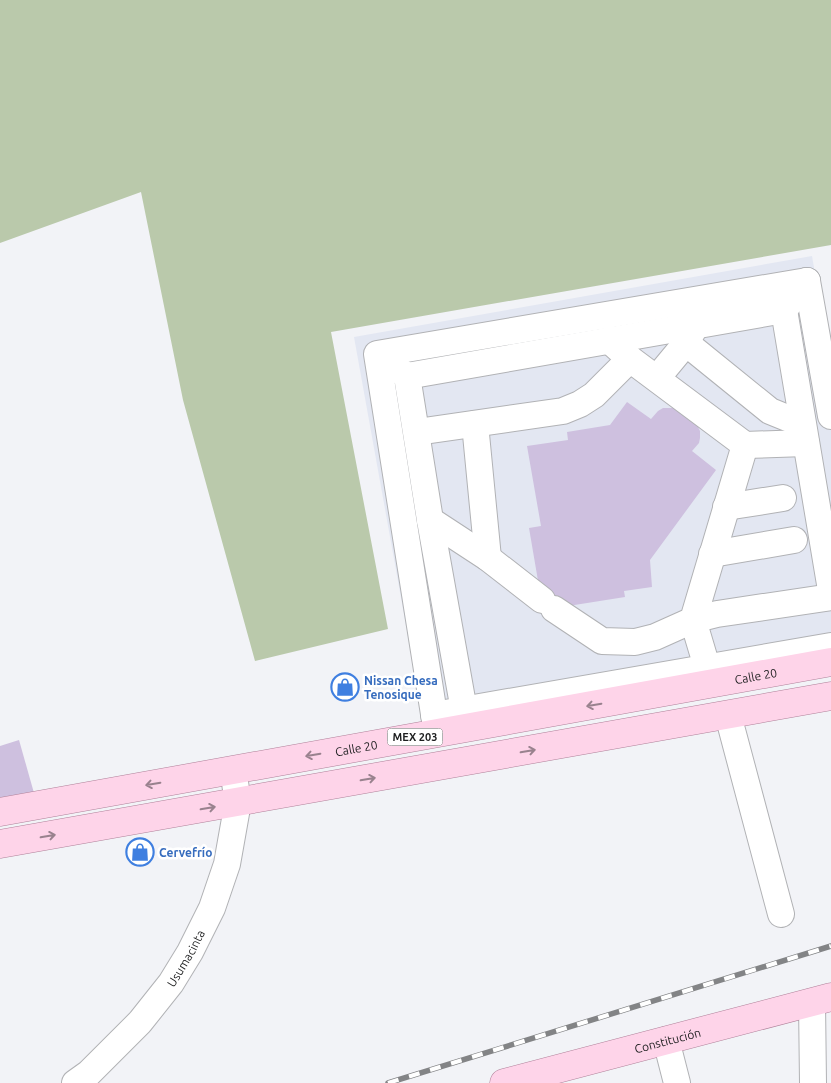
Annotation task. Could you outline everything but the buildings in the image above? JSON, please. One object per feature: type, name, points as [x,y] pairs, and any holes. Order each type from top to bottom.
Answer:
[{"type":"main road","name":"Calle 20","points":[[0,812],[233,770],[435,724],[831,662]]},
{"type":"main road","points":[[0,844],[831,696]]},
{"type":"main road","name":"Constitución","points":[[504,1083],[821,1000]]},
{"type":"street","points":[[407,376],[609,340],[691,334],[784,310],[816,290]]},
{"type":"street","points":[[377,354],[816,290]]},
{"type":"street","points":[[816,290],[831,416]]},
{"type":"street","points":[[784,310],[831,590]]},
{"type":"street","points":[[657,378],[691,334]]},
{"type":"street","points":[[691,334],[770,410],[804,433]]},
{"type":"street","points":[[609,340],[630,359],[745,445],[804,433]]},
{"type":"street","points":[[377,354],[407,376],[465,719],[645,678],[831,646]]},
{"type":"street","points":[[377,354],[435,724]]},
{"type":"street","points":[[417,432],[563,410],[580,404],[594,395],[630,359]]},
{"type":"street","points":[[707,668],[693,620],[745,445],[770,410]]},
{"type":"street","points":[[475,424],[488,558]]},
{"type":"street","points":[[726,508],[784,498]]},
{"type":"street","points":[[430,520],[488,558],[548,605],[602,641],[645,678]]},
{"type":"street","points":[[712,554],[794,540]]},
{"type":"street","points":[[602,641],[635,642],[655,637],[693,620],[717,614],[831,597]]},
{"type":"street","points":[[728,715],[780,914]]},
{"type":"street","name":"Usumacinta","points":[[75,1083],[89,1073],[140,1022],[171,983],[190,952],[212,908],[227,864],[238,802],[233,770]]},
{"type":"street","points":[[813,1083],[821,1000]]},
{"type":"street","points":[[666,1040],[677,1083]]},
{"type":"shaded area","points":[[812,256],[831,365],[831,660],[425,731],[354,337]]},
{"type":"green space","points":[[0,0],[831,0],[831,245],[331,332],[388,629],[255,661],[183,400],[141,192],[0,243]]},
{"type":"railway","points":[[388,1083],[831,946]]},
{"type":"place","name":"Nissan Chesa Tenosique","points":[[345,687]]},
{"type":"place","name":"Cervefrío","points":[[140,852]]}]
